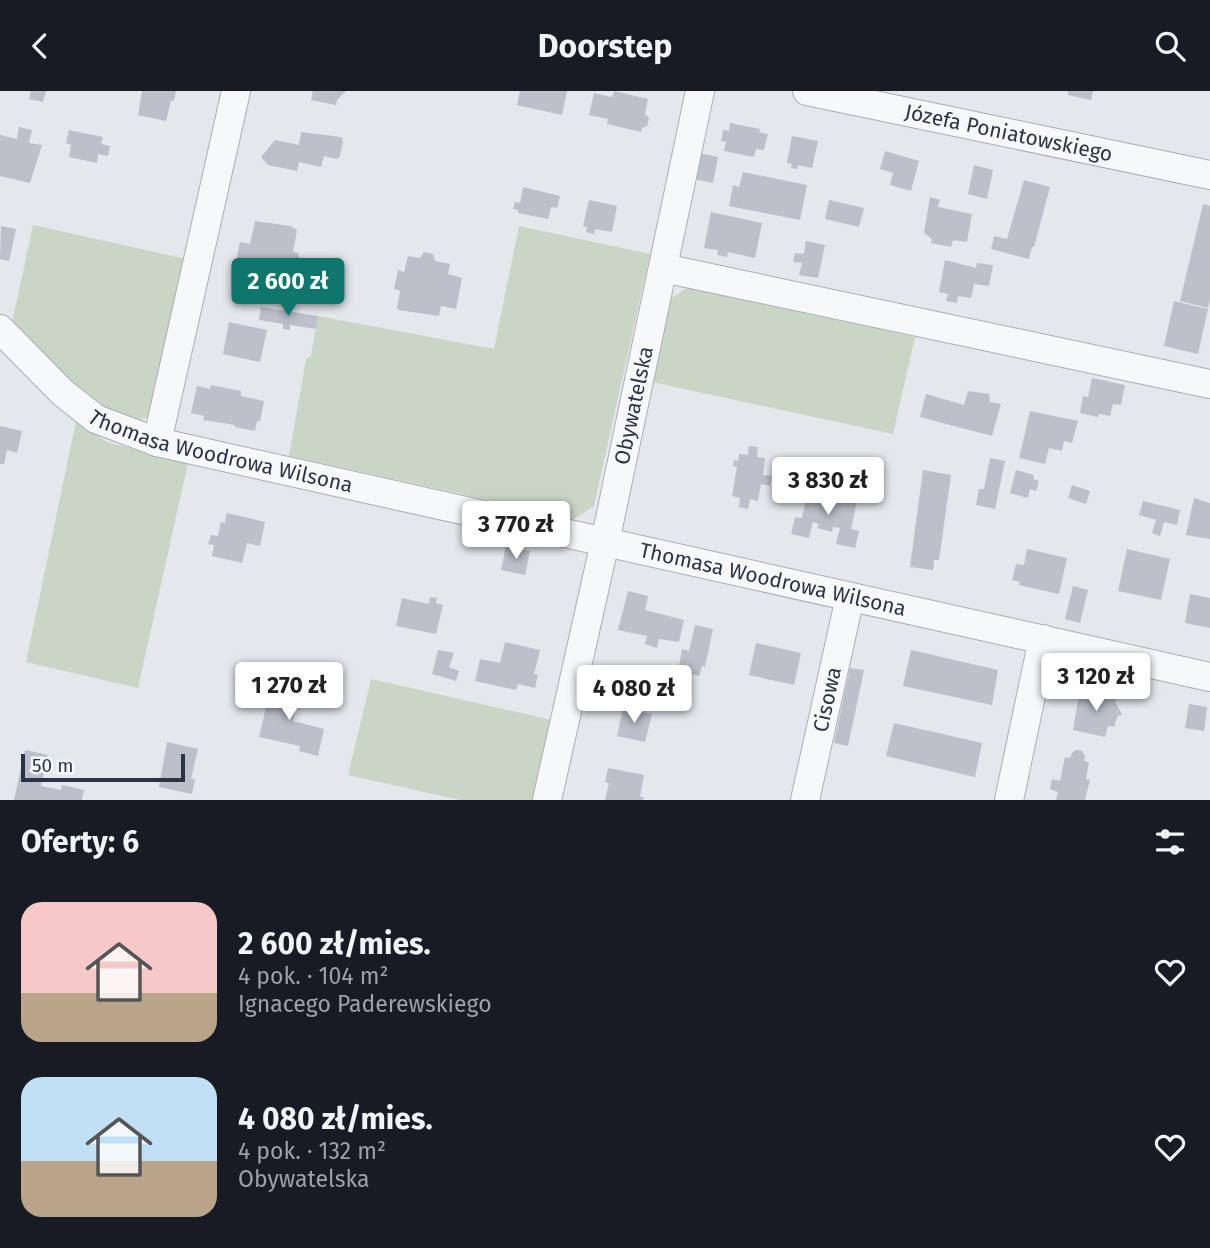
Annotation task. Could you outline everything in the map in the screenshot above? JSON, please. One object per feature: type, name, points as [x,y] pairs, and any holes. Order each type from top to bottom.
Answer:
[{"type":"street","points":[[157,442],[236,91]]},
{"type":"street","name":"Obywatelska","points":[[547,800],[605,542],[700,91]]},
{"type":"street","name":"Józefa Poniatowskiego","points":[[807,91],[1210,175]]},
{"type":"street","points":[[663,268],[1210,384]]},
{"type":"street","name":"Thomasa Woodrowa Wilsona","points":[[0,329],[63,393],[96,419],[157,442],[1210,677]]},
{"type":"street","name":"Cisowa","points":[[805,800],[850,597]]},
{"type":"street","points":[[1009,800],[1043,639]]},
{"type":"green space","points":[[33,225],[186,259],[153,416],[131,420],[104,407],[69,379],[12,323]]},
{"type":"green space","points":[[519,226],[650,254],[594,506],[574,519],[289,456],[306,359],[311,356],[318,316],[494,349]]},
{"type":"green space","points":[[687,288],[915,337],[893,434],[652,382],[668,300]]},
{"type":"green space","points":[[76,421],[107,442],[188,463],[138,688],[26,662]]},
{"type":"green space","points":[[371,679],[552,720],[535,800],[460,800],[348,775]]},
{"type":"building","points":[[31,91],[46,91],[43,102],[29,99]]},
{"type":"building","points":[[142,91],[176,91],[166,121],[138,115]]},
{"type":"building","points":[[313,91],[346,91],[336,105],[311,100]]},
{"type":"building","points":[[520,91],[567,91],[562,115],[517,105]]},
{"type":"building","points":[[614,91],[648,99],[645,114],[649,118],[647,126],[642,128],[641,132],[607,124],[608,119],[589,115],[594,93],[612,97]]},
{"type":"building","points":[[1068,91],[1093,91],[1091,100],[1068,95]]},
{"type":"building","points":[[730,123],[760,129],[759,132],[768,134],[764,150],[756,149],[754,157],[724,151],[726,142],[721,141],[723,130],[729,131]]},
{"type":"building","points":[[19,127],[32,130],[29,143],[42,145],[30,183],[0,176],[0,135],[17,139]]},
{"type":"building","points":[[69,130],[103,137],[101,144],[110,146],[108,156],[98,154],[97,163],[69,157],[71,145],[66,143]]},
{"type":"building","points":[[301,132],[341,137],[343,141],[340,156],[337,159],[324,156],[321,167],[299,162],[297,171],[268,165],[261,157],[275,140],[299,145]]},
{"type":"building","points":[[792,136],[818,141],[812,168],[798,165],[797,169],[791,168],[792,164],[787,163]]},
{"type":"building","points":[[885,151],[919,161],[911,191],[890,185],[893,173],[880,169]]},
{"type":"building","points":[[699,153],[718,157],[713,183],[694,179]]},
{"type":"building","points":[[974,165],[993,170],[987,199],[968,194]]},
{"type":"building","points":[[743,172],[807,185],[800,220],[729,206],[733,185],[739,187]]},
{"type":"building","points":[[1024,180],[1050,187],[1029,259],[991,249],[994,236],[1007,239]]},
{"type":"building","points":[[523,187],[560,196],[557,208],[551,207],[548,219],[518,213],[518,210],[513,209],[515,202],[520,203]]},
{"type":"building","points":[[930,197],[940,200],[938,207],[972,214],[967,242],[953,240],[951,247],[931,243],[932,239],[924,233]]},
{"type":"building","points":[[589,200],[617,206],[612,232],[595,229],[594,234],[586,232],[587,227],[583,226]]},
{"type":"building","points":[[829,200],[864,208],[859,227],[825,219]]},
{"type":"building","points":[[1203,204],[1210,206],[1208,308],[1180,301]]},
{"type":"building","points":[[711,212],[762,223],[755,258],[728,252],[727,257],[717,255],[718,250],[704,248]]},
{"type":"building","points":[[255,221],[290,226],[297,230],[293,252],[298,253],[299,258],[295,269],[259,260],[257,271],[235,266],[240,242],[250,244]]},
{"type":"building","points":[[1,226],[16,229],[9,261],[0,259]]},
{"type":"building","points":[[806,241],[825,245],[818,278],[799,275],[802,263],[793,262],[795,253],[804,254]]},
{"type":"building","points":[[424,252],[433,254],[435,261],[450,264],[448,274],[462,278],[456,309],[441,306],[439,316],[398,310],[397,307],[400,291],[394,289],[398,270],[404,272],[408,256],[420,258]]},
{"type":"building","points":[[945,260],[976,268],[977,263],[993,265],[989,286],[974,284],[971,298],[958,296],[957,303],[946,301],[948,294],[939,292]]},
{"type":"building","points":[[1174,301],[1208,309],[1198,354],[1164,346]]},
{"type":"building","points":[[261,307],[318,316],[316,329],[290,325],[290,330],[283,329],[283,324],[259,320]]},
{"type":"building","points":[[229,322],[267,330],[260,362],[223,354]]},
{"type":"building","points":[[1092,378],[1125,385],[1121,405],[1113,404],[1110,416],[1099,414],[1098,417],[1080,413],[1083,396],[1088,397]]},
{"type":"building","points":[[211,385],[241,391],[241,396],[264,401],[260,422],[257,421],[255,431],[203,420],[204,416],[191,413],[197,386],[210,389]]},
{"type":"building","points":[[968,391],[989,394],[990,402],[1001,404],[992,436],[920,417],[926,394],[964,405]]},
{"type":"building","points":[[1030,411],[1078,421],[1072,443],[1064,441],[1062,451],[1049,448],[1045,464],[1019,458]]},
{"type":"building","points":[[0,426],[22,431],[17,453],[7,450],[4,464],[0,464]]},
{"type":"building","points":[[749,446],[758,447],[757,457],[765,458],[763,475],[772,476],[770,486],[761,484],[758,501],[750,499],[748,509],[739,507],[740,498],[732,496],[737,467],[733,466],[734,460],[738,461],[739,454],[748,455]]},
{"type":"building","points":[[990,458],[1005,461],[995,509],[976,505],[979,489],[984,489]]},
{"type":"building","points":[[923,470],[951,475],[939,560],[934,560],[933,570],[910,567]]},
{"type":"building","points":[[1016,470],[1034,475],[1033,479],[1039,481],[1036,491],[1030,489],[1028,498],[1010,493]]},
{"type":"building","points":[[1072,485],[1090,491],[1086,504],[1068,498]]},
{"type":"building","points":[[808,490],[857,501],[851,529],[859,531],[855,548],[836,544],[840,528],[833,527],[832,532],[817,528],[819,524],[813,522],[809,538],[791,534],[795,517],[802,518]]},
{"type":"building","points":[[1194,498],[1210,503],[1210,539],[1186,535]]},
{"type":"building","points":[[1143,501],[1180,510],[1177,525],[1164,522],[1160,536],[1152,533],[1156,520],[1139,515]]},
{"type":"building","points":[[227,513],[265,522],[260,546],[247,543],[242,563],[212,556],[214,545],[208,544],[211,535],[218,536],[221,522],[225,523]]},
{"type":"building","points":[[506,546],[530,551],[525,575],[501,570]]},
{"type":"building","points":[[1027,549],[1067,558],[1059,594],[1019,585],[1020,582],[1012,580],[1016,564],[1024,565]]},
{"type":"building","points":[[1127,549],[1170,559],[1161,600],[1118,591]]},
{"type":"building","points":[[1073,586],[1088,590],[1080,623],[1065,619]]},
{"type":"building","points":[[628,591],[648,596],[645,610],[684,620],[679,642],[659,639],[657,648],[645,644],[647,636],[618,630]]},
{"type":"building","points":[[1190,594],[1210,598],[1210,628],[1185,623]]},
{"type":"building","points":[[430,597],[437,598],[436,603],[443,605],[436,634],[396,626],[402,598],[429,604]]},
{"type":"building","points":[[695,625],[713,629],[705,667],[702,666],[699,676],[678,671],[682,649],[689,651]]},
{"type":"building","points":[[505,642],[540,650],[534,674],[538,675],[535,688],[518,684],[516,690],[475,681],[480,659],[500,663]]},
{"type":"building","points":[[756,643],[801,653],[794,685],[749,675]]},
{"type":"building","points":[[438,650],[454,653],[449,667],[459,671],[456,681],[432,674]]},
{"type":"building","points":[[911,650],[998,670],[992,705],[903,686]]},
{"type":"building","points":[[850,668],[864,670],[848,746],[834,743]]},
{"type":"building","points":[[272,682],[299,690],[293,721],[324,729],[318,756],[299,751],[300,746],[259,737]]},
{"type":"building","points":[[1080,689],[1117,697],[1115,702],[1122,714],[1117,717],[1114,727],[1108,726],[1105,737],[1073,730]]},
{"type":"building","points":[[1189,704],[1207,707],[1204,731],[1185,728]]},
{"type":"building","points":[[623,707],[652,714],[645,742],[617,736]]},
{"type":"building","points":[[894,723],[982,743],[975,777],[886,756]]},
{"type":"building","points":[[167,742],[198,749],[191,779],[195,779],[192,794],[159,787]]},
{"type":"building","points":[[25,750],[48,755],[41,786],[61,790],[62,785],[84,790],[82,800],[14,800]]},
{"type":"building","points":[[1076,750],[1082,751],[1084,761],[1089,762],[1086,779],[1090,780],[1085,800],[1056,800],[1058,792],[1050,789],[1052,779],[1060,781],[1065,757],[1070,758]]},
{"type":"building","points":[[608,768],[644,775],[640,797],[644,797],[643,800],[605,800],[609,783],[605,782]]}]
